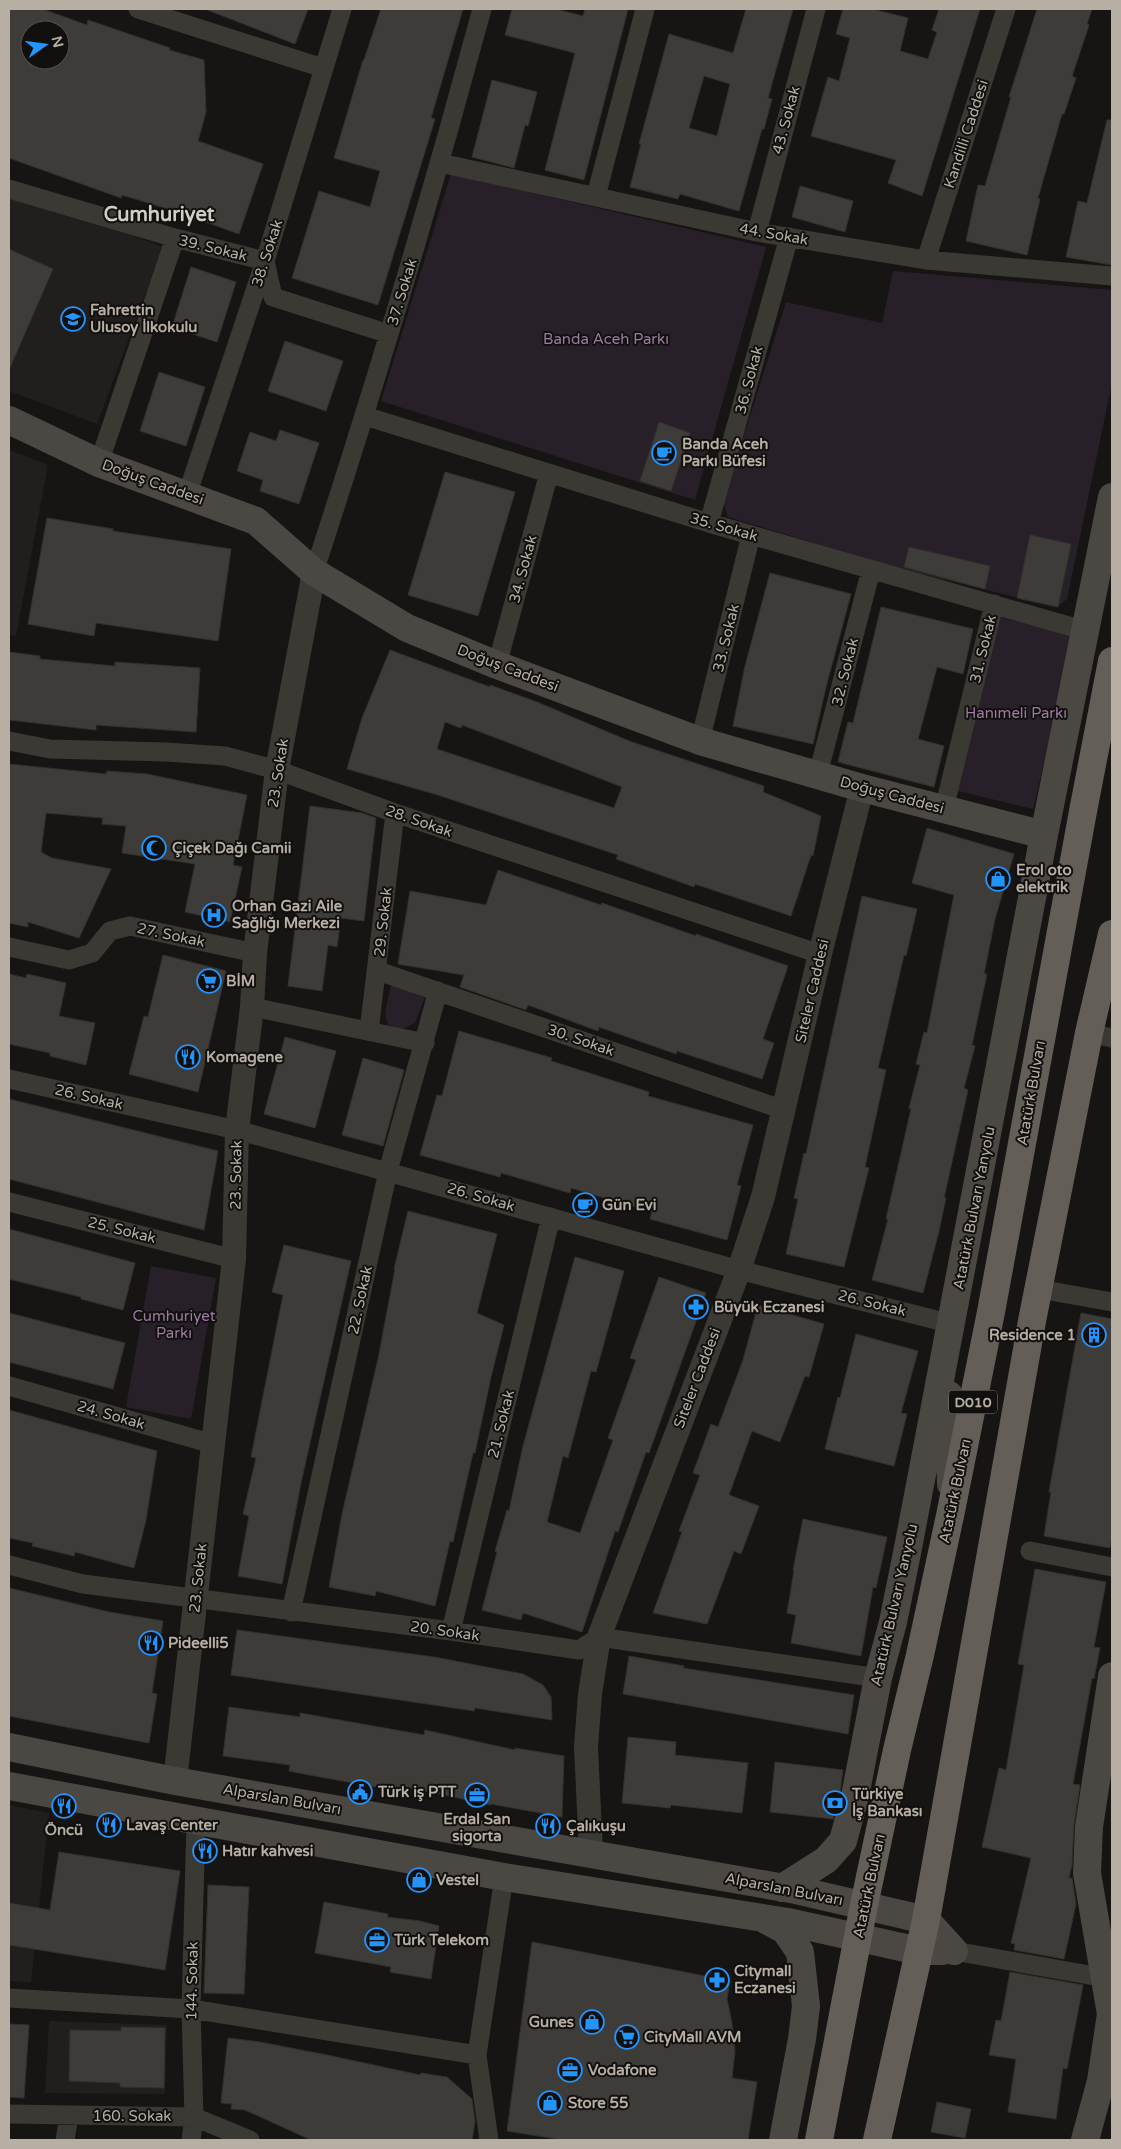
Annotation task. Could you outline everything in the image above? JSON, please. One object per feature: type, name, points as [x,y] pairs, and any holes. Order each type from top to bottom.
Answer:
[{"type":"highway","name":"Atatürk Bulvarı","points":[[819,2140],[896,1750],[920,1655],[991,1312],[1112,661]]},
{"type":"highway","name":"D010","points":[[877,2140],[926,1920],[1032,1321],[1100,1036],[1112,934]]},
{"type":"main road","name":"Doğuş Caddesi","points":[[9,420],[99,462],[256,521],[314,572],[407,628],[497,665],[700,741],[862,788],[1044,835]]},
{"type":"main road","name":"Atatürk Bulvarı Yanyolu","points":[[782,1888],[826,1860],[843,1841],[855,1796],[878,1678],[893,1622],[950,1335],[1044,835],[1112,497]]},
{"type":"main road","points":[[950,1335],[951,1511]]},
{"type":"main road","points":[[1085,2140],[1101,2081],[1111,2014],[1087,1874],[1089,1827],[1112,1676]]},
{"type":"main road","name":"Alparslan Bulvarı","points":[[9,1747],[175,1781],[782,1888],[926,1920]]},
{"type":"main road","points":[[175,1781],[196,1821]]},
{"type":"main road","points":[[9,1786],[504,1877],[762,1918],[919,1951],[954,1951]]},
{"type":"main road","points":[[762,1918],[784,1930],[800,1952],[806,2006],[802,2039],[783,2140]]},
{"type":"main road","points":[[926,1920],[954,1951]]},
{"type":"street","points":[[138,9],[323,68]]},
{"type":"street","name":"38. Sokak","points":[[187,495],[265,261],[342,9]]},
{"type":"street","name":"37. Sokak","points":[[314,572],[365,416],[440,163],[482,9]]},
{"type":"street","points":[[596,196],[645,9]]},
{"type":"street","name":"43. Sokak","points":[[757,232],[816,9]]},
{"type":"street","name":"Kandilli Caddesi","points":[[926,260],[1006,9]]},
{"type":"street","name":"44. Sokak","points":[[440,163],[757,232],[926,260],[1112,276]]},
{"type":"street","name":"39. Sokak","points":[[9,189],[175,238],[265,261],[273,297],[389,334]]},
{"type":"street","name":"36. Sokak","points":[[709,523],[788,237]]},
{"type":"street","points":[[99,462],[175,238]]},
{"type":"street","name":"35. Sokak","points":[[365,416],[751,536],[1086,631]]},
{"type":"street","name":"34. Sokak","points":[[497,665],[549,473]]},
{"type":"street","name":"33. Sokak","points":[[700,741],[751,536]]},
{"type":"street","name":"32. Sokak","points":[[818,774],[871,570]]},
{"type":"street","name":"23. Sokak","points":[[175,1781],[234,1258],[237,1130],[252,1006],[255,953],[278,770],[314,572]]},
{"type":"street","name":"31. Sokak","points":[[944,810],[994,604]]},
{"type":"street","name":"28. Sokak","points":[[9,741],[50,749],[166,752],[225,756],[278,770],[394,813],[820,954]]},
{"type":"street","name":"Siteler Caddesi","points":[[591,1853],[586,1748],[590,1694],[599,1637],[739,1270],[763,1197],[820,954],[862,788]]},
{"type":"street","name":"29. Sokak","points":[[369,1032],[378,971],[394,813]]},
{"type":"street","name":"27. Sokak","points":[[9,947],[69,960],[92,953],[110,931],[130,926],[255,953]]},
{"type":"street","name":"30. Sokak","points":[[378,971],[784,1110]]},
{"type":"street","name":"22. Sokak","points":[[291,1612],[388,1170],[438,991]]},
{"type":"street","points":[[252,1006],[425,1043]]},
{"type":"street","name":"26. Sokak","points":[[9,1078],[237,1130],[388,1170],[739,1270],[950,1335]]},
{"type":"street","name":"25. Sokak","points":[[9,1202],[234,1258]]},
{"type":"street","name":"21. Sokak","points":[[451,1631],[552,1217]]},
{"type":"street","points":[[1039,1289],[1112,1302]]},
{"type":"street","name":"24. Sokak","points":[[9,1386],[214,1444]]},
{"type":"street","points":[[1030,1551],[1112,1566]]},
{"type":"street","name":"20. Sokak","points":[[9,1565],[83,1584],[196,1600],[451,1631],[578,1650],[599,1637]]},
{"type":"street","points":[[599,1637],[878,1678]]},
{"type":"street","name":"144. Sokak","points":[[191,2140],[194,2117],[191,2009],[196,1821]]},
{"type":"street","points":[[489,2140],[477,2055],[504,1877]]},
{"type":"street","points":[[954,1951],[1106,1978]]},
{"type":"street","points":[[9,1998],[191,2009],[477,2055]]},
{"type":"street","name":"160. Sokak","points":[[9,2114],[194,2117],[250,2140]]},
{"type":"street","points":[[65,2140],[69,2116]]},
{"type":"shaded area","name":"Fahrettin Ulusoy İlkokulu","points":[[9,189],[163,247],[97,424],[9,391]]},
{"type":"shaded area","points":[[9,450],[48,465],[16,636],[9,635]]},
{"type":"shaded area","points":[[9,1805],[49,1813],[31,1982],[9,1981]]},
{"type":"shaded area","points":[[49,2021],[167,2025],[165,2094],[45,2093]]},
{"type":"green space","name":"Banda Aceh Parkı","points":[[451,174],[766,247],[695,500],[381,401]]},
{"type":"green space","points":[[893,271],[1112,290],[1112,383],[1067,599],[1058,607],[904,570],[728,517],[723,502],[786,302],[882,323]]},
{"type":"green space","name":"Hanımeli Parkı","points":[[999,617],[1075,635],[1033,809],[958,791]]},
{"type":"green space","points":[[391,985],[404,985],[425,997],[415,1023],[401,1030],[388,1025],[385,1013]]},
{"type":"green space","name":"Cumhuriyet Parkı","points":[[151,1266],[216,1278],[191,1419],[126,1407]]},
{"type":"building","points":[[9,9],[42,9],[87,25],[88,20],[170,48],[169,50],[204,60],[206,112],[198,141],[263,164],[239,234],[175,211],[122,195],[121,198],[9,158]]},
{"type":"building","points":[[205,9],[308,9],[295,44]]},
{"type":"building","points":[[381,9],[463,9],[431,118],[435,119],[378,305],[292,278],[319,191],[370,207],[380,171],[334,158],[363,60]]},
{"type":"building","points":[[512,9],[555,9],[583,16],[585,9],[628,9],[584,180],[545,170],[575,53],[505,35]]},
{"type":"building","points":[[746,9],[793,9],[768,98],[772,99],[764,129],[762,129],[739,211],[680,194],[678,199],[630,187],[641,144],[639,144],[669,34],[733,53]],"holes":[[[704,76],[730,84],[717,136],[689,128]]]},
{"type":"building","points":[[843,9],[872,9],[908,18],[900,51],[928,59],[937,32],[932,30],[939,9],[980,9],[922,196],[888,183],[896,160],[811,136],[828,77],[839,81],[850,38],[836,34]]},
{"type":"building","points":[[1037,9],[1092,9],[1087,24],[1089,25],[1072,76],[1076,78],[1064,114],[1062,114],[1038,198],[1040,199],[1027,255],[966,241],[978,185],[985,186],[1011,97],[1009,97]]},
{"type":"building","points":[[492,80],[537,92],[528,126],[525,125],[514,168],[472,157]]},
{"type":"building","points":[[1107,120],[1112,120],[1112,265],[1066,257],[1078,201],[1087,203]]},
{"type":"building","points":[[800,186],[853,201],[845,232],[792,217]]},
{"type":"building","points":[[9,249],[53,269],[9,370]]},
{"type":"building","points":[[191,267],[236,282],[217,342],[172,327]]},
{"type":"building","points":[[285,341],[343,361],[326,411],[268,391]]},
{"type":"building","points":[[159,372],[205,387],[186,446],[140,431]]},
{"type":"building","points":[[659,422],[690,433],[671,491],[640,481]]},
{"type":"building","points":[[280,430],[319,443],[299,504],[260,491],[263,480],[237,471],[250,432],[276,441]]},
{"type":"building","points":[[445,472],[515,492],[478,616],[408,595]]},
{"type":"building","points":[[47,518],[113,529],[113,531],[231,549],[218,641],[96,623],[94,636],[28,624]]},
{"type":"building","points":[[1030,535],[1071,544],[1058,607],[1017,598]]},
{"type":"building","points":[[909,547],[990,566],[985,589],[904,567]]},
{"type":"building","points":[[770,573],[851,594],[813,744],[733,726],[745,666]]},
{"type":"building","points":[[881,607],[973,629],[963,674],[937,667],[918,739],[944,746],[934,787],[838,762],[848,722],[853,723]]},
{"type":"building","points":[[390,650],[490,687],[490,685],[537,702],[629,741],[764,786],[763,792],[821,816],[813,856],[811,855],[791,916],[695,884],[694,887],[616,859],[618,855],[438,795],[347,769],[362,718]],"holes":[[[445,722],[461,728],[462,725],[622,787],[614,808],[437,749]]]},
{"type":"building","points":[[9,652],[40,656],[40,659],[115,666],[115,662],[200,668],[196,732],[96,725],[96,730],[9,720]]},
{"type":"building","points":[[9,764],[106,774],[107,771],[147,774],[247,795],[233,865],[242,867],[230,922],[185,912],[195,864],[122,853],[126,826],[102,824],[103,818],[46,813],[41,852],[52,858],[111,869],[79,938],[28,922],[28,927],[9,923]]},
{"type":"building","points":[[310,806],[362,813],[376,818],[364,921],[341,918],[337,947],[328,945],[322,991],[288,986]]},
{"type":"building","points":[[927,828],[1014,854],[995,919],[984,974],[987,974],[972,1045],[975,1046],[964,1088],[968,1090],[944,1198],[946,1198],[939,1231],[923,1293],[872,1280],[888,1219],[886,1219],[911,1109],[909,1108],[920,1065],[916,1064],[924,1032],[927,1033],[954,895],[912,883]]},
{"type":"building","points":[[498,870],[788,966],[763,1039],[774,1043],[762,1079],[677,1051],[676,1054],[599,1027],[598,1031],[528,1005],[526,1010],[460,987],[464,975],[398,964],[410,891],[486,905]]},
{"type":"building","points":[[862,896],[917,909],[906,956],[904,955],[878,1068],[886,1070],[865,1167],[869,1168],[844,1267],[786,1254],[798,1199],[794,1198],[804,1153],[806,1154]]},
{"type":"building","points":[[163,955],[226,971],[198,1092],[129,1074],[144,1016],[148,1017]]},
{"type":"building","points":[[9,974],[26,978],[27,974],[66,983],[59,1016],[95,1023],[86,1065],[50,1056],[50,1053],[9,1044]]},
{"type":"building","points":[[459,1031],[552,1058],[551,1061],[649,1092],[648,1096],[753,1125],[737,1185],[741,1186],[727,1240],[650,1219],[652,1212],[571,1188],[570,1193],[501,1173],[500,1177],[420,1155],[437,1095],[442,1096]]},
{"type":"building","points":[[285,1037],[336,1051],[315,1128],[264,1114]]},
{"type":"building","points":[[363,1058],[404,1070],[383,1146],[342,1135]]},
{"type":"building","points":[[9,1099],[218,1151],[204,1230],[9,1179]]},
{"type":"building","points":[[408,1211],[497,1234],[477,1313],[504,1325],[475,1453],[473,1453],[453,1542],[450,1541],[435,1606],[376,1591],[375,1596],[329,1587],[342,1514],[378,1359],[394,1269]]},
{"type":"building","points":[[9,1229],[135,1263],[123,1310],[81,1299],[81,1297],[9,1279]]},
{"type":"building","points":[[284,1245],[351,1261],[301,1483],[282,1584],[238,1576],[249,1516],[243,1514],[256,1458],[251,1457],[283,1295],[272,1292]]},
{"type":"building","points":[[575,1257],[624,1271],[596,1372],[591,1371],[568,1458],[563,1456],[547,1522],[580,1533],[613,1440],[608,1438],[636,1360],[630,1358],[659,1277],[706,1293],[649,1453],[646,1452],[618,1532],[615,1531],[582,1632],[523,1613],[521,1620],[482,1610],[497,1552],[495,1551],[507,1510],[509,1511],[523,1446]]},
{"type":"building","points":[[758,1305],[824,1324],[809,1377],[805,1376],[780,1442],[752,1431],[729,1495],[759,1506],[741,1554],[734,1551],[707,1624],[653,1613],[682,1532],[679,1531],[700,1475],[693,1473],[711,1424],[718,1427],[743,1360]]},
{"type":"building","points":[[9,1313],[125,1343],[113,1389],[9,1362]]},
{"type":"building","points":[[1081,1313],[1112,1319],[1112,1533],[1110,1548],[1044,1536],[1051,1492],[1049,1492]]},
{"type":"building","points":[[856,1334],[918,1351],[901,1413],[907,1414],[894,1466],[825,1449]]},
{"type":"building","points":[[9,1410],[157,1451],[146,1520],[134,1568],[75,1552],[74,1556],[32,1546],[33,1543],[9,1538]]},
{"type":"building","points":[[803,1519],[887,1537],[876,1588],[873,1587],[861,1656],[791,1643],[796,1615],[787,1613]]},
{"type":"building","points":[[1035,1569],[1106,1582],[1094,1647],[1100,1648],[1094,1679],[1092,1678],[1073,1784],[1080,1785],[1069,1878],[1072,1878],[1076,1904],[1064,1959],[1014,1950],[1015,1944],[1011,1943],[1031,1858],[982,1847],[999,1768],[1006,1770],[1024,1665],[1018,1664]]},
{"type":"building","points":[[9,1588],[109,1612],[163,1621],[152,1693],[157,1694],[149,1743],[9,1716]]},
{"type":"building","points":[[237,1630],[434,1657],[523,1674],[543,1685],[551,1697],[552,1720],[475,1708],[474,1711],[231,1675]]},
{"type":"building","points":[[629,1656],[684,1666],[683,1668],[854,1695],[848,1734],[623,1694]]},
{"type":"building","points":[[229,1707],[300,1717],[300,1713],[424,1735],[425,1730],[515,1750],[515,1748],[564,1756],[562,1817],[491,1805],[406,1787],[405,1792],[320,1777],[289,1771],[290,1765],[223,1756]]},
{"type":"building","points":[[628,1737],[676,1742],[675,1755],[748,1763],[742,1813],[671,1805],[670,1808],[622,1803]]},
{"type":"building","points":[[775,1762],[843,1770],[833,1819],[770,1812]]},
{"type":"building","points":[[59,1852],[180,1871],[165,1970],[9,1945],[9,1903],[50,1910]]},
{"type":"building","points":[[208,1885],[249,1887],[244,1994],[204,1993]]},
{"type":"building","name":"Türk Telekom","points":[[324,1902],[388,1914],[387,1917],[420,1921],[439,1926],[431,1979],[390,1972],[391,1967],[315,1953]]},
{"type":"building","name":"CityMall AVM","points":[[532,1942],[730,1981],[727,1999],[735,2051],[732,2078],[757,2082],[748,2140],[563,2140],[507,2131]]},
{"type":"building","points":[[1010,1972],[1083,1985],[1067,2069],[1063,2068],[1056,2119],[1008,2112],[1016,2059],[989,2055],[996,2020],[1001,2021]]},
{"type":"building","points":[[9,2024],[29,2025],[24,2098],[9,2097]]},
{"type":"building","points":[[121,2027],[165,2028],[164,2088],[120,2087],[120,2083],[69,2081],[70,2030],[121,2031]]},
{"type":"building","points":[[228,2038],[260,2042],[420,2075],[421,2073],[447,2077],[472,2099],[475,2122],[472,2140],[311,2140],[245,2110],[231,2109],[232,2104],[221,2103]]},
{"type":"building","points":[[937,2102],[971,2109],[965,2138],[931,2132]]},
{"type":"place","name":"Fahrettin Ulusoy İlkokulu","points":[[73,319]]},
{"type":"place","name":"Banda Aceh Parkı Büfesi","points":[[664,453]]},
{"type":"place","name":"Çiçek Dağı Camii","points":[[154,848]]},
{"type":"place","name":"Erol oto elektrik","points":[[998,879]]},
{"type":"place","name":"Orhan Gazi Aile Sağlığı Merkezi","points":[[214,915]]},
{"type":"place","name":"BİM","points":[[209,981]]},
{"type":"place","name":"Komagene","points":[[188,1057]]},
{"type":"place","name":"Gün Evi","points":[[585,1205]]},
{"type":"place","name":"Büyük Eczanesi","points":[[696,1307]]},
{"type":"place","name":"Residence 1","points":[[1094,1335]]},
{"type":"place","name":"Pideelli5","points":[[151,1643]]},
{"type":"place","name":"Türk iş PTT","points":[[360,1792]]},
{"type":"place","name":"Erdal San sigorta","points":[[477,1795]]},
{"type":"place","name":"Türkiye İş Bankası","points":[[835,1803]]},
{"type":"place","name":"Öncü","points":[[64,1806]]},
{"type":"place","name":"Lavaş Center","points":[[109,1825]]},
{"type":"place","name":"Çalıkuşu","points":[[548,1826]]},
{"type":"place","name":"Hatır kahvesi","points":[[205,1851]]},
{"type":"place","name":"Vestel","points":[[419,1880]]},
{"type":"place","name":"Türk Telekom","points":[[377,1940]]},
{"type":"place","name":"Citymall Eczanesi","points":[[717,1980]]},
{"type":"place","name":"Gunes","points":[[592,2022]]},
{"type":"place","name":"CityMall AVM","points":[[627,2037]]},
{"type":"place","name":"Vodafone","points":[[570,2070]]},
{"type":"place","name":"Store 55","points":[[550,2103]]},
{"type":"district","name":"Cumhuriyet","points":[[159,214]]}]
